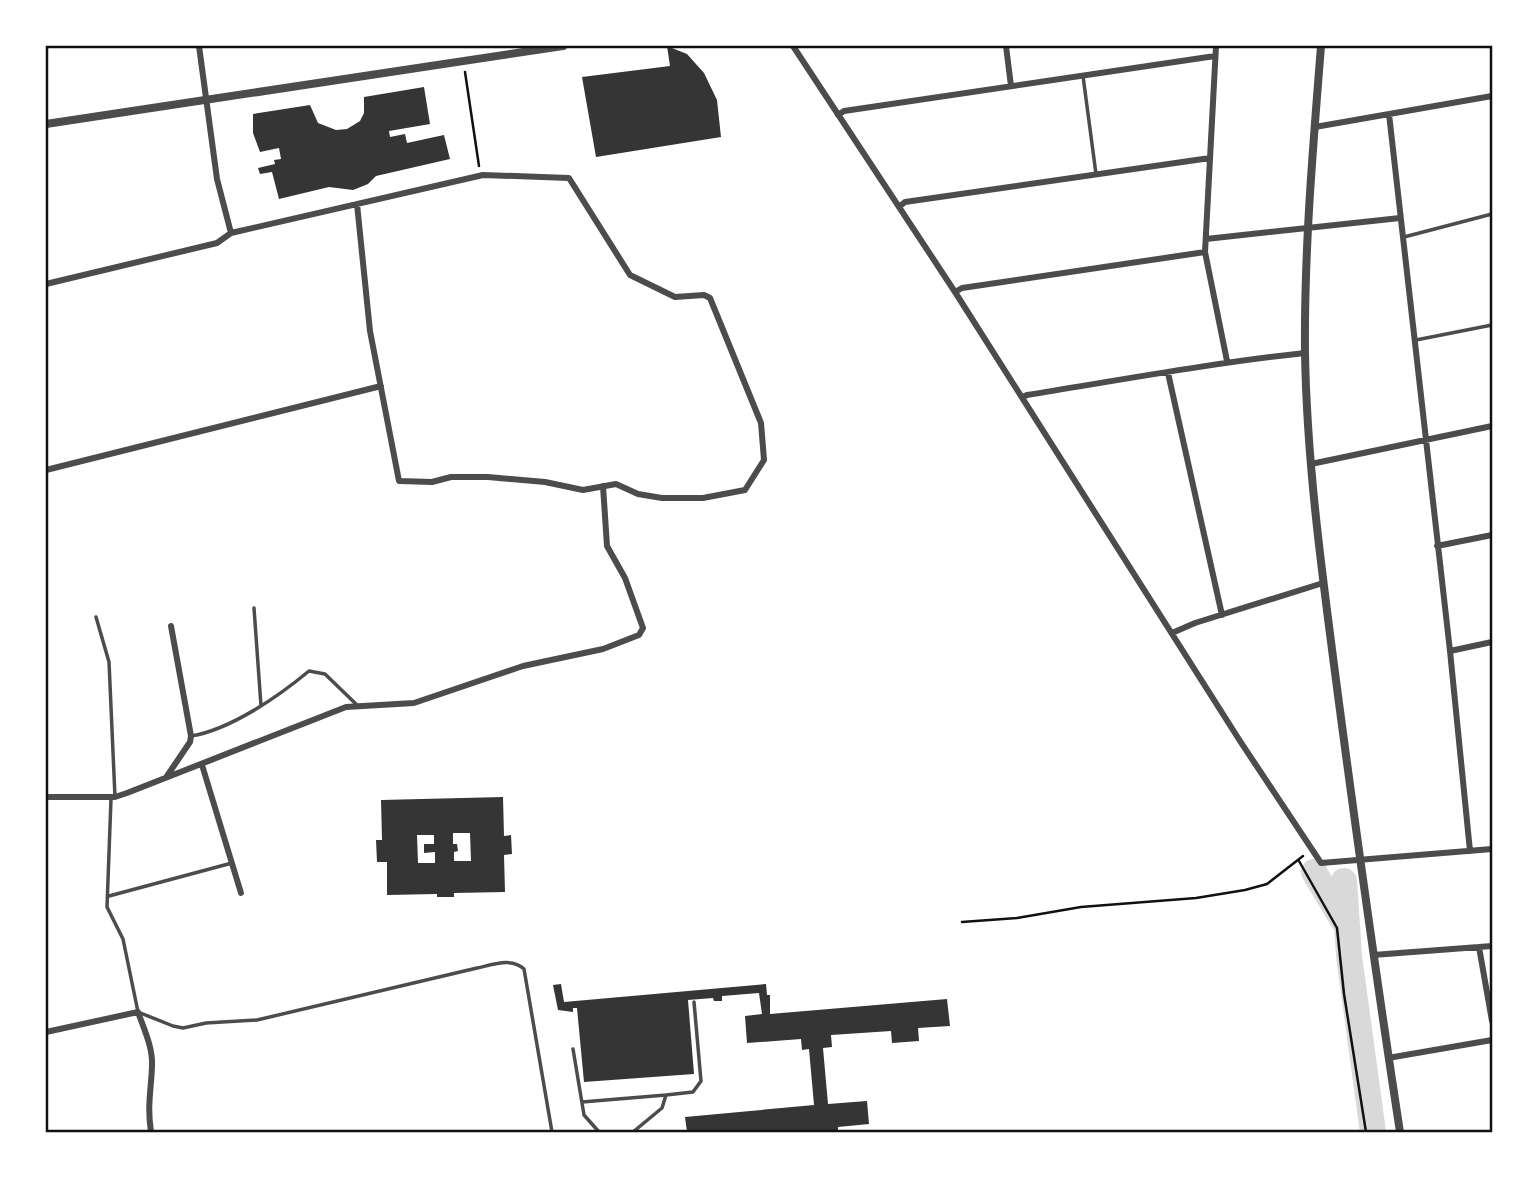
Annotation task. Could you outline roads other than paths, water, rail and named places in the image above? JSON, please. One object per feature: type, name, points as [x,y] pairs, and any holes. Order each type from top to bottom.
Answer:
[{"type":"street","points":[[199,46],[216,179],[231,233]]},
{"type":"street","points":[[46,124],[563,46]]},
{"type":"street","points":[[793,46],[1023,397],[1321,863],[1493,849]]},
{"type":"street","points":[[1006,46],[1011,86]]},
{"type":"street","points":[[1216,46],[1205,252],[1227,361]]},
{"type":"street","points":[[1321,46],[1307,229],[1305,352],[1311,464],[1360,859],[1400,1132]]},
{"type":"street","points":[[838,115],[844,111],[1215,56]]},
{"type":"street","points":[[1315,127],[1493,96]]},
{"type":"street","points":[[1389,114],[1470,851]]},
{"type":"street","points":[[899,206],[905,202],[1210,158]]},
{"type":"street","points":[[46,284],[217,243],[231,233],[357,204],[483,175],[569,177],[631,275],[675,297],[704,295],[710,298],[761,422],[764,460],[745,490],[703,498],[662,498],[638,494],[616,484],[583,490],[545,482],[488,477],[451,477],[432,482],[399,481],[370,331],[357,204]]},
{"type":"street","points":[[1206,240],[1400,218]]},
{"type":"street","points":[[955,292],[962,288],[1205,252]]},
{"type":"street","points":[[1023,397],[1227,361],[1305,352]]},
{"type":"street","points":[[1168,373],[1222,615]]},
{"type":"street","points":[[46,470],[381,386]]},
{"type":"street","points":[[1311,464],[1493,426]]},
{"type":"street","points":[[46,797],[113,797],[202,765],[346,707],[414,703],[523,666],[603,649],[639,635],[643,628],[625,578],[607,546],[603,486]]},
{"type":"street","points":[[1437,546],[1493,535]]},
{"type":"street","points":[[1172,633],[1324,583]]},
{"type":"street","points":[[166,778],[190,742],[191,736],[171,625]]},
{"type":"street","points":[[1450,651],[1493,642]]},
{"type":"street","points":[[202,765],[241,893]]},
{"type":"street","points":[[1373,955],[1493,946]]},
{"type":"street","points":[[1479,947],[1493,1021]]},
{"type":"street","points":[[46,1032],[138,1012],[152,1065],[148,1108],[151,1132]]},
{"type":"street","points":[[1388,1058],[1493,1040]]},
{"type":"lane","points":[[1083,75],[1096,174]]},
{"type":"lane","points":[[1404,237],[1493,214]]},
{"type":"lane","points":[[1415,341],[1493,325]]},
{"type":"lane","points":[[254,608],[261,706]]},
{"type":"lane","points":[[96,617],[109,662],[113,797],[107,907],[122,939],[138,1012],[183,1028],[206,1023],[257,1020],[477,968],[510,962],[519,964],[524,969],[552,1132]]},
{"type":"lane","points":[[191,736],[218,728],[261,706],[282,694],[309,671],[326,674],[358,706]]},
{"type":"lane","points":[[108,896],[232,863]]},
{"type":"lane","points":[[582,1102],[693,1092],[701,1081],[694,1002]]},
{"type":"lane","points":[[573,1049],[584,1115],[599,1132]]},
{"type":"lane","points":[[634,1132],[662,1108],[666,1095]]},
{"type":"waterway","points":[[1314,872],[1344,922]]},
{"type":"waterway","points":[[1344,881],[1349,956],[1373,1132]]}]
